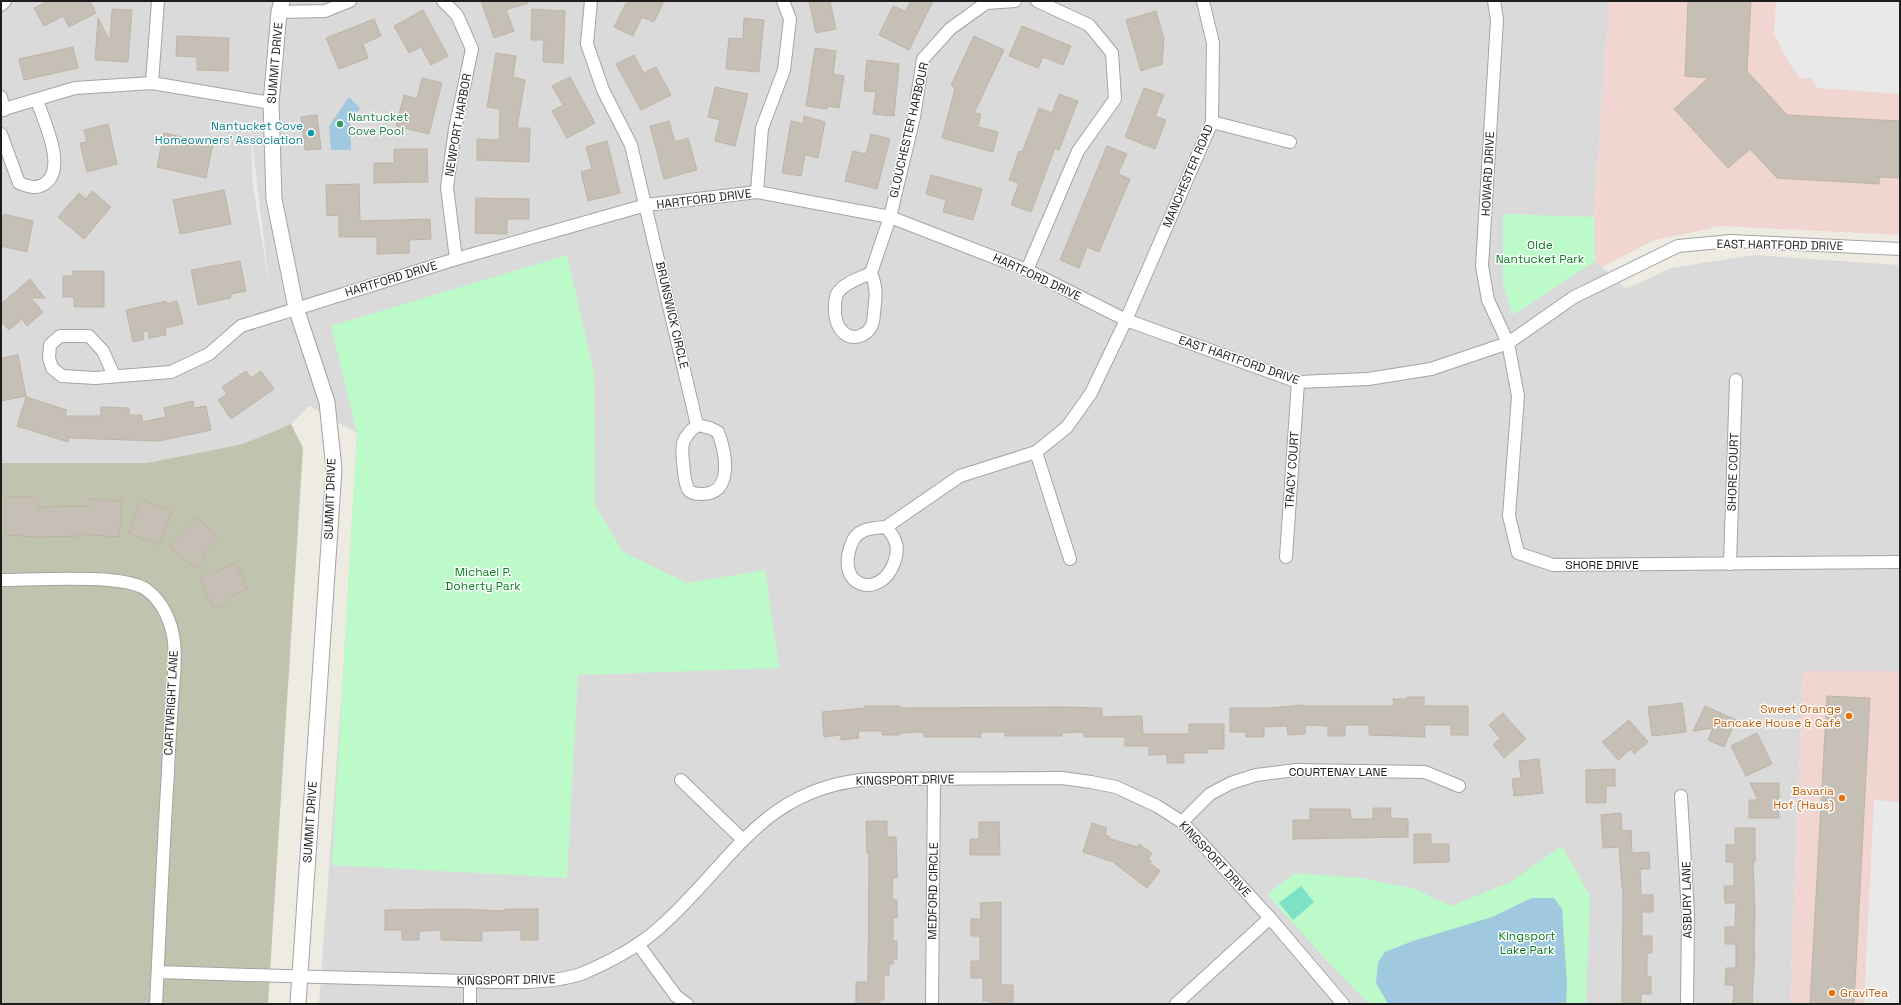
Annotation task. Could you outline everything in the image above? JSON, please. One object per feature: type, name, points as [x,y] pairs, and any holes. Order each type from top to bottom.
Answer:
[{"type":"street","points":[[1,5],[5,1]]},
{"type":"street","points":[[152,83],[158,1]]},
{"type":"street","points":[[281,6],[325,11],[350,1]]},
{"type":"street","name":"NEWPORT HARBOR","points":[[443,1],[457,15],[472,49],[455,129],[447,187],[456,259]]},
{"type":"street","name":"BRUNSWICK CIRCLE","points":[[591,1],[587,44],[603,90],[631,145],[697,425]]},
{"type":"street","points":[[756,192],[762,128],[784,70],[790,19],[782,1]]},
{"type":"street","name":"GLOUCHESTER HARBOUR","points":[[871,273],[890,216],[914,117],[923,59],[950,29],[986,3],[1015,1]]},
{"type":"street","points":[[1027,270],[1078,151],[1115,99],[1112,53],[1089,25],[1037,1]]},
{"type":"street","name":"MANCHESTER ROAD","points":[[1036,452],[1067,427],[1091,393],[1126,320],[1212,122],[1213,43],[1203,1]]},
{"type":"street","name":"HOWARD DRIVE","points":[[1494,1],[1497,20],[1482,266],[1488,300],[1508,343]]},
{"type":"street","name":"SUMMIT DRIVE","points":[[281,6],[271,103],[274,199],[296,308],[327,402],[334,468],[298,1004]]},
{"type":"street","points":[[1,97],[3,110],[75,88],[152,83],[271,103]]},
{"type":"street","points":[[1,134],[19,183],[31,188],[42,187],[53,177],[54,152],[37,100]]},
{"type":"street","points":[[1212,122],[1290,142]]},
{"type":"street","name":"HARTFORD DRIVE","points":[[114,376],[103,351],[89,336],[60,336],[50,346],[49,358],[52,368],[62,376],[95,378],[171,372],[209,354],[241,326],[296,308],[456,259],[646,206],[756,192],[890,216],[1027,270],[1126,320]]},
{"type":"street","name":"EAST HARTFORD DRIVE","points":[[1126,320],[1298,382],[1368,379],[1431,369],[1508,343],[1574,297],[1678,246],[1731,241],[1900,249]]},
{"type":"street","points":[[871,273],[876,285],[877,296],[873,323],[868,332],[858,336],[849,336],[841,331],[836,324],[835,316],[837,294],[846,286],[871,273]]},
{"type":"street","name":"SHORE DRIVE","points":[[1508,343],[1518,396],[1509,516],[1518,553],[1553,565],[1900,562]]},
{"type":"street","name":"SHORE COURT","points":[[1730,564],[1736,380]]},
{"type":"street","name":"TRACY COURT","points":[[1286,557],[1298,382]]},
{"type":"street","points":[[697,425],[710,428],[718,432],[722,441],[725,475],[717,491],[710,495],[696,494],[689,491],[686,484],[681,446],[684,439],[697,425]]},
{"type":"street","points":[[886,527],[894,536],[898,547],[891,572],[882,581],[872,584],[860,583],[851,577],[847,568],[848,554],[853,540],[859,532],[872,528],[886,527],[960,476],[1036,452],[1070,559]]},
{"type":"street","name":"CARTWRIGHT LANE","points":[[1,580],[120,580],[135,584],[146,590],[158,600],[171,625],[174,643],[174,669],[164,824],[156,1004]]},
{"type":"street","name":"COURTENAY LANE","points":[[1182,822],[1210,794],[1231,783],[1256,775],[1296,770],[1424,772],[1459,786]]},
{"type":"street","name":"KINGSPORT DRIVE","points":[[158,972],[470,981],[534,981],[561,979],[586,972],[638,944],[669,918],[742,840],[764,819],[790,801],[825,787],[845,782],[870,779],[1062,778],[1116,787],[1157,806],[1182,822],[1270,918],[1343,1004]]},
{"type":"street","name":"MEDFORD CIRCLE","points":[[932,1004],[934,779]]},
{"type":"street","points":[[682,780],[742,840]]},
{"type":"street","name":"ASBURY LANE","points":[[1681,796],[1688,905],[1687,1004]]},
{"type":"street","points":[[1176,1004],[1270,918]]},
{"type":"street","points":[[638,944],[676,996],[687,1004]]},
{"type":"street","points":[[470,981],[470,1004]]},
{"type":"shaded area","points":[[1,1],[1609,1],[1594,217],[1595,261],[1626,289],[1671,268],[1754,255],[1900,265],[1900,671],[1803,671],[1790,1004],[319,1004],[343,674],[357,433],[309,406],[291,424],[243,444],[147,463],[1,463]],"holes":[[[251,134],[269,283],[253,187]]]},
{"type":"shaded area","points":[[1609,1],[1900,1],[1900,235],[1721,226],[1652,241],[1602,267],[1595,261],[1594,217]]},
{"type":"shaded area","points":[[1776,1],[1900,1],[1900,94],[1817,88],[1811,78],[1800,78],[1787,60],[1774,33]]},
{"type":"shaded area","points":[[291,424],[303,448],[268,1004],[1,1004],[1,463],[147,463],[243,444]]},
{"type":"shaded area","points":[[1803,671],[1900,671],[1900,1004],[1790,1004]]},
{"type":"shaded area","points":[[1874,800],[1900,802],[1900,1004],[1864,1004]]},
{"type":"green space","name":"Olde Nantucket Park","points":[[1503,214],[1594,217],[1595,261],[1513,315],[1503,284]]},
{"type":"green space","name":"Michael P. Doherty Park","points":[[567,255],[594,373],[595,505],[623,552],[687,583],[765,570],[779,668],[578,675],[567,878],[332,865],[357,433],[331,326]]},
{"type":"green space","name":"Kingsport Lake Park","points":[[1562,846],[1590,896],[1586,1004],[1369,1004],[1329,963],[1267,894],[1295,873],[1360,878],[1415,889],[1451,906],[1510,882]]},
{"type":"green space","points":[[1301,886],[1314,902],[1293,920],[1279,903]]},
{"type":"water","name":"Nantucket Cove Pool","points":[[349,97],[360,108],[350,122],[351,150],[331,150],[329,126]]},
{"type":"water","points":[[1532,898],[1554,898],[1562,909],[1567,984],[1566,1004],[1388,1004],[1376,983],[1378,962],[1385,952],[1413,941],[1492,917]]},
{"type":"building","points":[[48,1],[90,1],[96,13],[69,27],[63,16],[44,26],[34,8]]},
{"type":"building","points":[[481,1],[528,1],[528,3],[506,10],[514,31],[494,38]]},
{"type":"building","points":[[627,1],[664,1],[654,22],[642,17],[633,36],[614,27]]},
{"type":"building","points":[[809,1],[830,1],[836,29],[816,33]]},
{"type":"building","points":[[911,1],[933,1],[909,50],[879,35],[893,6],[905,11]]},
{"type":"building","points":[[1688,1],[1751,1],[1747,71],[1787,115],[1900,121],[1900,178],[1879,177],[1879,184],[1777,178],[1750,149],[1728,168],[1674,109],[1708,78],[1685,76]]},
{"type":"building","points":[[112,9],[132,10],[128,62],[95,60],[98,18],[110,41]]},
{"type":"building","points":[[532,9],[565,11],[563,63],[543,62],[544,40],[531,40]]},
{"type":"building","points":[[423,10],[448,56],[431,65],[421,47],[409,53],[394,26]]},
{"type":"building","points":[[1156,11],[1164,39],[1162,64],[1141,71],[1126,20]]},
{"type":"building","points":[[744,18],[764,20],[759,72],[726,69],[729,38],[743,39]]},
{"type":"building","points":[[374,19],[381,36],[363,44],[368,58],[339,69],[326,38]]},
{"type":"building","points":[[1022,26],[1071,46],[1063,65],[1043,57],[1038,68],[1009,56]]},
{"type":"building","points":[[177,36],[229,38],[228,71],[197,70],[197,57],[176,56]]},
{"type":"building","points":[[974,36],[1004,50],[974,113],[981,114],[978,127],[998,132],[993,152],[942,138],[955,88],[951,85]]},
{"type":"building","points":[[73,47],[78,68],[24,80],[19,59]]},
{"type":"building","points":[[815,48],[836,51],[833,74],[844,76],[839,108],[827,106],[827,109],[806,106]]},
{"type":"building","points":[[496,53],[516,56],[513,77],[525,80],[517,128],[530,128],[529,162],[477,160],[477,139],[499,140],[500,109],[487,107]]},
{"type":"building","points":[[634,55],[644,73],[656,67],[671,95],[641,110],[616,64]]},
{"type":"building","points":[[867,60],[899,64],[894,116],[873,114],[876,92],[864,91]]},
{"type":"building","points":[[570,77],[595,123],[567,138],[552,111],[563,105],[552,86]]},
{"type":"building","points":[[422,78],[442,83],[429,134],[396,126],[404,95],[417,99]]},
{"type":"building","points":[[715,87],[748,94],[735,146],[715,141],[720,120],[708,117]]},
{"type":"building","points":[[1144,88],[1164,95],[1155,116],[1166,120],[1155,149],[1125,137]]},
{"type":"building","points":[[1059,94],[1078,101],[1059,150],[1055,148],[1031,212],[1011,205],[1019,183],[1009,180],[1019,151],[1022,152],[1039,108],[1052,113]]},
{"type":"building","name":"Nantucket Cove Homeowners' Association","points":[[317,115],[321,149],[305,150],[301,117]]},
{"type":"building","points":[[804,116],[825,122],[818,158],[805,155],[801,176],[782,173],[791,121],[803,124]]},
{"type":"building","points":[[669,121],[675,142],[688,138],[697,170],[664,179],[650,126]]},
{"type":"building","points":[[108,124],[117,164],[87,172],[80,143],[87,142],[84,130]]},
{"type":"building","points":[[164,133],[213,144],[206,178],[157,167]]},
{"type":"building","points":[[871,134],[890,139],[877,189],[845,181],[853,151],[866,154]]},
{"type":"building","points":[[607,141],[620,193],[588,201],[581,172],[592,169],[586,147]]},
{"type":"building","points":[[1107,146],[1127,154],[1118,174],[1130,179],[1099,252],[1087,247],[1079,268],[1060,260]]},
{"type":"building","points":[[394,149],[427,149],[428,182],[374,183],[374,163],[394,163]]},
{"type":"building","points":[[931,175],[982,189],[973,220],[943,212],[946,200],[926,194]]},
{"type":"building","points":[[359,184],[360,221],[430,219],[431,239],[409,240],[409,253],[377,254],[377,237],[339,237],[339,215],[327,216],[326,185]]},
{"type":"building","points":[[224,190],[231,224],[180,234],[173,200]]},
{"type":"building","points":[[92,191],[111,207],[84,239],[58,217],[79,193],[86,199]]},
{"type":"building","points":[[476,198],[529,199],[529,219],[507,219],[507,234],[475,233]]},
{"type":"building","points":[[4,214],[33,221],[27,252],[1,246],[1,222]]},
{"type":"building","points":[[240,261],[246,291],[230,294],[231,298],[198,305],[191,270]]},
{"type":"building","points":[[73,271],[104,271],[104,307],[74,307],[74,297],[63,297],[63,276],[73,276]]},
{"type":"building","points":[[30,279],[45,298],[31,298],[43,312],[27,326],[22,319],[9,330],[1,321],[1,304]]},
{"type":"building","points":[[166,301],[166,304],[177,301],[183,324],[165,328],[166,335],[149,338],[148,331],[144,331],[143,340],[133,342],[126,310]]},
{"type":"building","points":[[18,355],[26,396],[1,401],[1,358]]},
{"type":"building","points":[[246,371],[251,378],[261,371],[274,389],[231,419],[218,400],[227,394],[222,387]]},
{"type":"building","points":[[26,397],[67,410],[65,416],[101,416],[101,407],[129,408],[129,415],[142,415],[142,422],[166,417],[164,408],[193,401],[194,408],[206,406],[211,430],[159,441],[69,438],[68,442],[17,426]]},
{"type":"building","points":[[5,497],[38,497],[38,507],[89,506],[89,499],[122,501],[119,537],[80,534],[80,536],[39,537],[6,535]]},
{"type":"building","points":[[142,500],[172,512],[159,545],[128,533]]},
{"type":"building","points":[[196,517],[218,537],[204,553],[207,556],[195,568],[170,547]]},
{"type":"building","points":[[236,563],[248,589],[227,598],[229,602],[213,608],[200,578]]},
{"type":"building","points":[[1827,696],[1870,698],[1854,1004],[1810,1004]]},
{"type":"building","points":[[1407,697],[1424,697],[1424,706],[1468,706],[1468,735],[1451,735],[1451,725],[1424,725],[1425,737],[1369,735],[1369,725],[1345,725],[1345,736],[1328,736],[1328,726],[1305,725],[1305,734],[1288,735],[1287,726],[1264,727],[1264,737],[1246,737],[1246,732],[1230,732],[1230,708],[1270,708],[1304,705],[1394,706],[1393,699],[1407,699]]},
{"type":"building","points":[[1682,703],[1686,732],[1652,736],[1648,707]]},
{"type":"building","points":[[865,706],[900,706],[900,708],[1102,708],[1102,717],[1142,716],[1143,734],[1189,734],[1189,724],[1224,724],[1224,749],[1207,749],[1207,753],[1184,753],[1184,763],[1167,763],[1167,754],[1149,755],[1149,746],[1125,746],[1125,737],[1084,737],[1084,732],[1062,733],[1062,736],[1005,736],[1005,732],[981,732],[981,737],[924,737],[924,732],[900,733],[900,735],[882,735],[882,731],[858,731],[859,738],[841,740],[841,735],[824,737],[822,712],[865,708]]},
{"type":"building","points":[[1705,706],[1736,720],[1724,747],[1708,740],[1713,728],[1693,731]]},
{"type":"building","points":[[1503,713],[1526,739],[1504,758],[1493,745],[1500,738],[1489,725]]},
{"type":"building","points":[[1629,720],[1648,742],[1634,754],[1631,749],[1618,760],[1602,742]]},
{"type":"building","points":[[1757,733],[1772,764],[1746,776],[1731,746]]},
{"type":"building","points":[[1539,759],[1543,793],[1514,796],[1512,779],[1521,778],[1519,761]]},
{"type":"building","points":[[1615,769],[1615,786],[1606,786],[1606,803],[1586,803],[1586,770]]},
{"type":"building","points":[[1750,783],[1779,783],[1779,818],[1749,818],[1749,800],[1758,800]]},
{"type":"building","points":[[1373,808],[1391,808],[1390,818],[1408,819],[1408,837],[1293,839],[1293,820],[1310,820],[1310,809],[1350,809],[1351,819],[1373,819]]},
{"type":"building","points":[[1621,813],[1622,831],[1631,830],[1632,853],[1649,852],[1650,869],[1640,869],[1641,895],[1653,895],[1653,912],[1642,912],[1642,936],[1652,936],[1652,953],[1647,953],[1647,977],[1651,977],[1651,994],[1641,994],[1641,1004],[1622,1004],[1623,887],[1622,888],[1619,847],[1603,848],[1601,815]]},
{"type":"building","points":[[866,821],[887,821],[887,837],[896,837],[897,878],[893,878],[892,900],[897,900],[897,918],[893,918],[893,941],[897,941],[897,959],[893,959],[893,964],[889,964],[889,975],[884,975],[884,1000],[880,1000],[880,1004],[856,1004],[856,982],[868,982],[869,854],[867,854]]},
{"type":"building","points":[[979,822],[999,822],[1000,855],[970,855],[970,839],[979,839]]},
{"type":"building","points":[[1092,823],[1107,828],[1105,835],[1109,836],[1108,838],[1137,847],[1139,844],[1152,853],[1148,859],[1151,861],[1150,863],[1160,871],[1147,888],[1113,862],[1083,852]]},
{"type":"building","points":[[1735,828],[1755,828],[1755,862],[1753,862],[1755,951],[1752,1004],[1733,1004],[1734,985],[1725,985],[1726,968],[1736,968],[1736,944],[1725,944],[1725,927],[1735,927],[1736,903],[1725,903],[1724,886],[1734,886],[1734,862],[1726,862],[1726,845],[1735,845]]},
{"type":"building","points":[[1414,834],[1431,834],[1431,844],[1449,844],[1449,862],[1414,863]]},
{"type":"building","points":[[1001,902],[1001,985],[1013,985],[1013,1004],[989,1004],[989,1001],[983,1001],[983,978],[971,978],[971,961],[980,961],[980,936],[971,936],[971,919],[981,919],[980,903]]},
{"type":"building","points":[[458,909],[505,911],[505,909],[538,909],[538,940],[521,940],[521,930],[482,931],[482,941],[441,940],[441,930],[419,931],[419,940],[402,940],[402,930],[385,930],[385,910]]},
{"type":"place","name":"Nantucket Cove Pool","points":[[340,124]]},
{"type":"place","name":"Nantucket Cove Homeowners' Association","points":[[311,133]]},
{"type":"place","name":"Sweet Orange Pancake House & Café","points":[[1849,716]]},
{"type":"place","name":"Bavaria Hof (Haus)","points":[[1842,798]]},
{"type":"place","name":"GraviTea","points":[[1832,993]]}]
